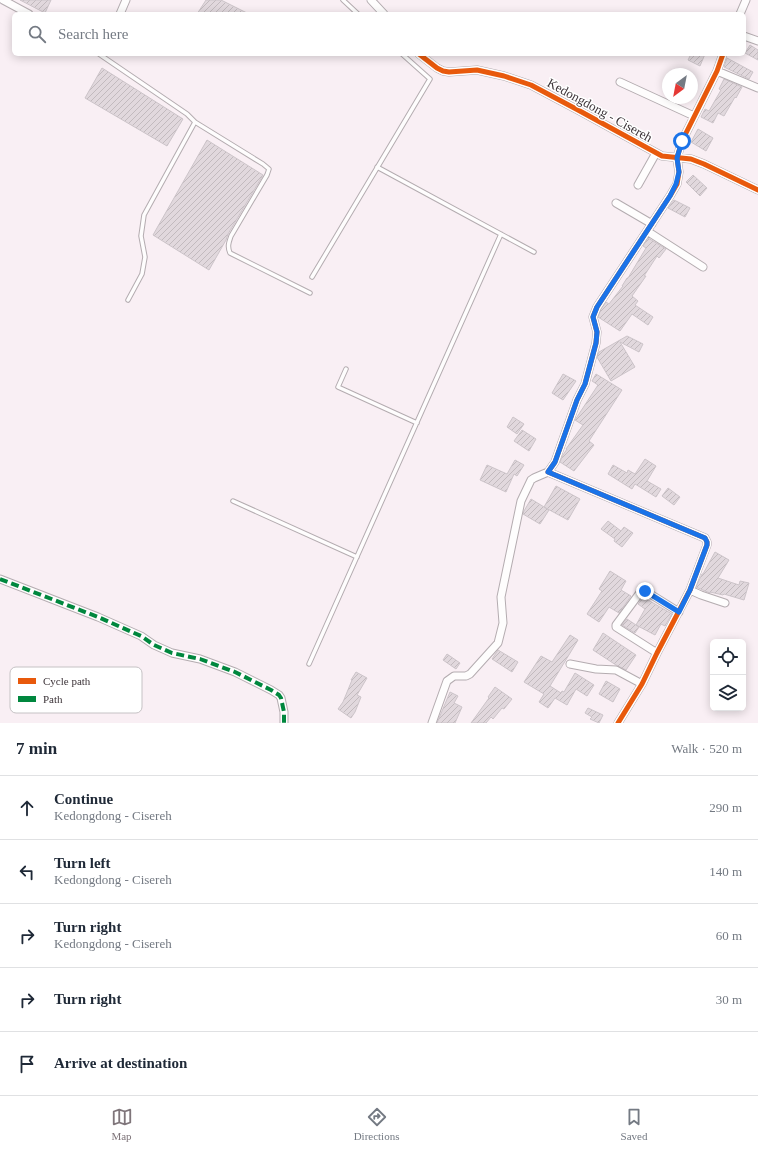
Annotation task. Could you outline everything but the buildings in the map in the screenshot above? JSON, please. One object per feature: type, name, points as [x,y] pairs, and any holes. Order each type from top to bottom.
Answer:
[{"type":"street","points":[[3,0],[25,12]]},
{"type":"street","points":[[121,12],[126,0]]},
{"type":"street","points":[[371,0],[382,12]]},
{"type":"street","points":[[741,12],[746,0]]},
{"type":"street","points":[[746,37],[758,41]]},
{"type":"street","name":"Kedongdong - Cisereh","points":[[422,56],[443,71],[477,70],[504,76],[531,85],[662,156],[691,159],[758,190]]},
{"type":"street","points":[[432,723],[447,681],[454,676],[466,676],[470,674],[498,643],[504,623],[501,597],[521,501],[531,480],[548,472],[555,462],[577,400],[585,384],[596,343],[597,332],[593,317],[597,307],[670,196],[676,184],[679,172],[677,158],[682,141],[717,71],[722,56]]},
{"type":"street","points":[[717,71],[758,88]]},
{"type":"street","points":[[620,82],[694,116]]},
{"type":"street","points":[[638,185],[656,153]]},
{"type":"street","points":[[616,203],[652,224]]},
{"type":"street","points":[[647,231],[703,267]]},
{"type":"street","points":[[548,472],[705,538],[707,542],[690,590],[642,684],[618,723]]},
{"type":"street","points":[[0,579],[98,617],[141,636],[154,645],[172,653],[200,659],[235,672],[271,690],[281,698],[284,712],[284,723]]},
{"type":"street","points":[[657,653],[616,627],[616,625],[642,590],[679,612]]},
{"type":"street","points":[[690,590],[725,603]]},
{"type":"street","points":[[570,664],[596,669],[616,670],[628,675],[642,684]]},
{"type":"lane","points":[[343,0],[356,12]]},
{"type":"lane","points":[[102,56],[187,114],[195,122],[269,169],[267,175],[231,236],[228,249],[230,252],[310,293]]},
{"type":"lane","points":[[312,277],[430,79],[404,56]]},
{"type":"lane","points":[[128,300],[142,274],[145,257],[142,236],[144,215],[195,122]]},
{"type":"lane","points":[[377,167],[534,252]]},
{"type":"lane","points":[[309,664],[500,234]]},
{"type":"lane","points":[[346,369],[338,387],[416,423]]},
{"type":"lane","points":[[233,501],[356,558]]},
{"type":"marked path","points":[[0,579],[98,617],[141,636],[154,645],[172,653],[200,659],[235,672],[271,690],[281,698],[284,712],[284,723]]},
{"type":"cycle path","points":[[422,56],[443,71],[477,70],[504,76],[531,85],[662,156],[691,159],[758,190]]},
{"type":"cycle path","points":[[618,723],[642,684],[690,590],[707,542],[705,538],[548,472],[555,462],[577,400],[585,384],[596,343],[597,332],[593,317],[597,307],[677,184],[679,172],[677,158],[682,141],[717,71],[722,56]]},
{"type":"route","points":[[645,591],[679,612],[690,590],[707,545],[705,538],[548,472],[555,462],[577,400],[585,384],[596,343],[597,332],[593,317],[594,314],[597,307],[670,196],[676,184],[679,172],[677,158],[682,141]]}]
